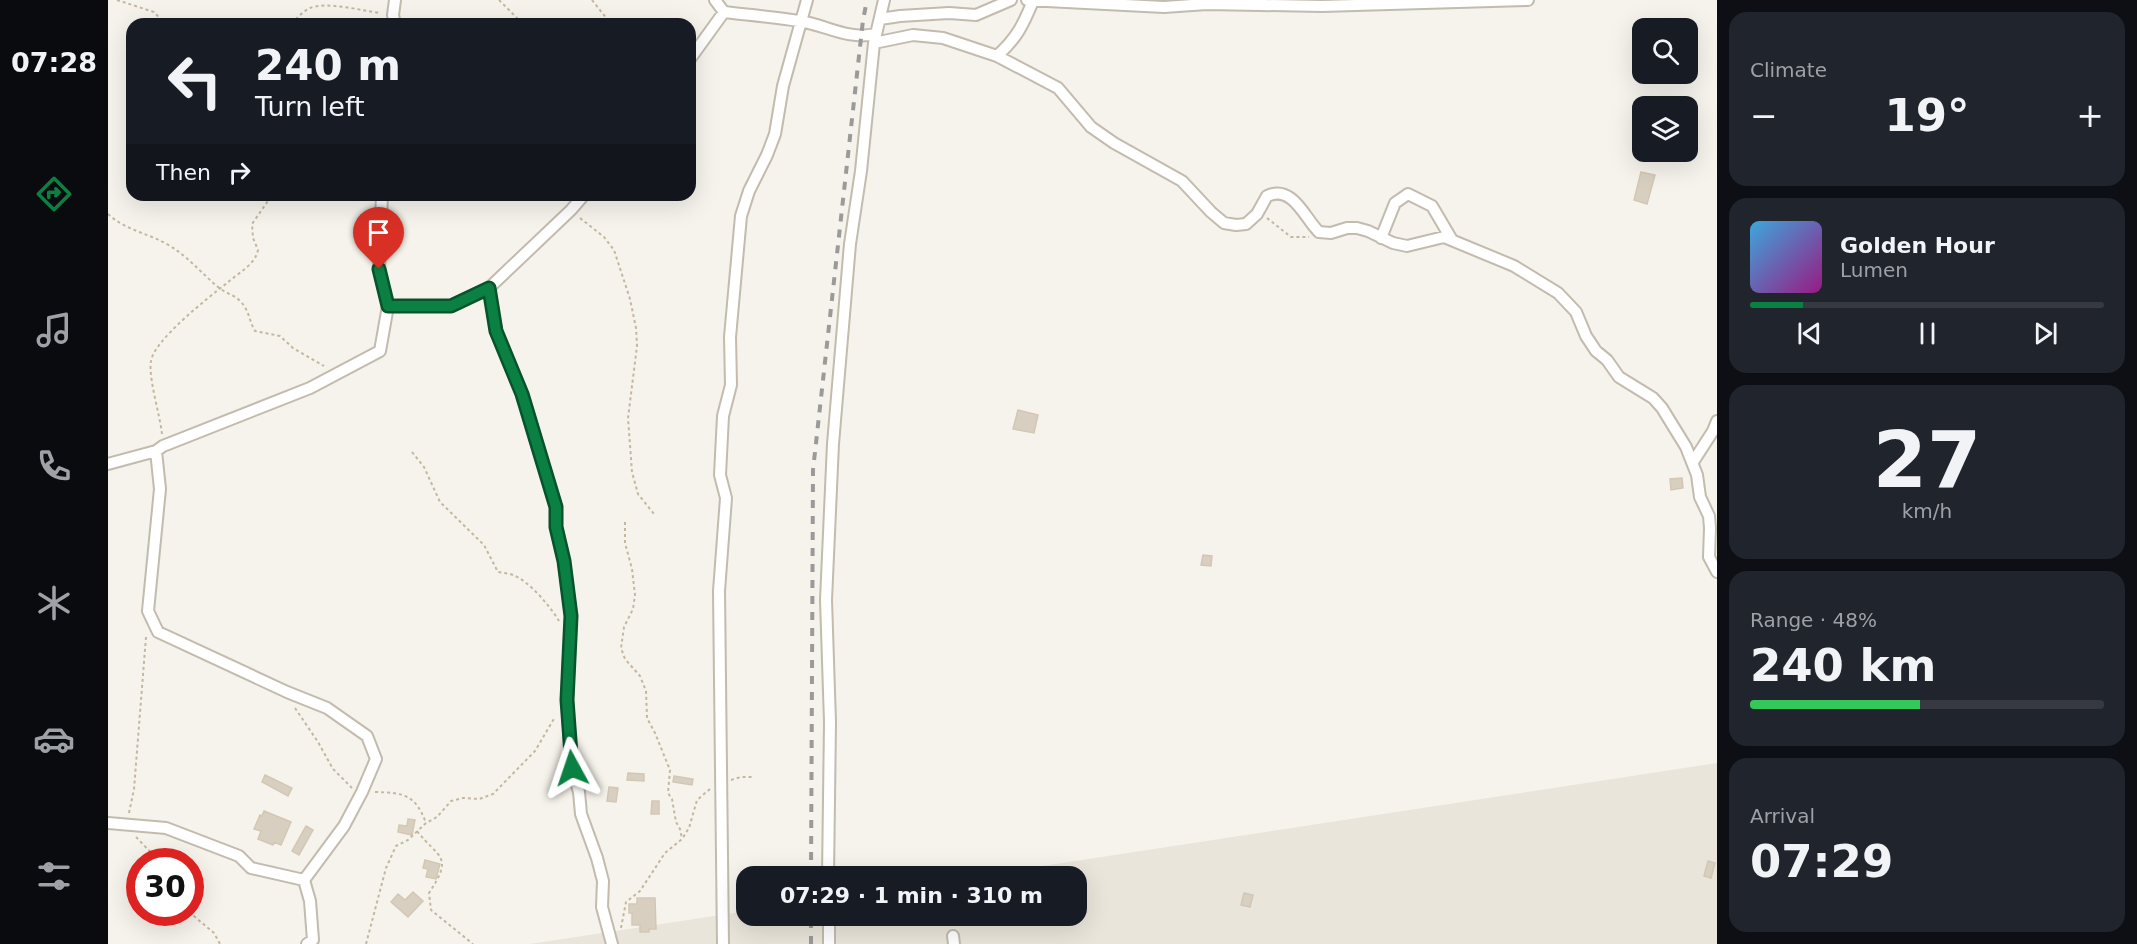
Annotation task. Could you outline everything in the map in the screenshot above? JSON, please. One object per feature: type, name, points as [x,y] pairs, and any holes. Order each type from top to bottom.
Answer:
[{"type":"street","points":[[394,0],[394,18]]},
{"type":"street","points":[[716,0],[724,12],[801,21],[833,32],[861,38],[875,39],[913,35],[944,38],[997,56],[1058,88],[1091,127],[1114,143],[1182,181],[1224,223],[1246,224],[1254,217],[1268,196],[1281,193],[1296,202],[1319,232],[1330,233],[1347,228],[1357,228],[1407,246],[1438,238],[1452,240],[1514,266],[1558,293],[1576,312],[1586,336],[1619,377],[1653,398],[1662,408],[1693,462],[1700,497],[1708,516],[1710,557],[1717,572]]},
{"type":"street","points":[[723,944],[719,591],[726,498],[720,475],[723,416],[731,385],[730,336],[741,216],[749,191],[775,134],[783,86],[807,0]]},
{"type":"street","points":[[828,866],[830,722],[826,600],[833,444],[850,244],[861,171],[875,39],[884,0]]},
{"type":"street","points":[[880,20],[942,14],[976,15],[1011,0]]},
{"type":"street","points":[[997,56],[1012,43],[1022,28],[1030,0],[1164,7],[1206,4],[1322,6],[1528,0]]},
{"type":"street","points":[[696,51],[724,12]]},
{"type":"street","points":[[1381,238],[1395,203],[1408,194],[1432,206],[1452,240]]},
{"type":"street","points":[[108,464],[160,448],[309,388],[380,351],[388,306],[379,269],[382,201]]},
{"type":"street","points":[[388,306],[451,306],[489,288],[579,201]]},
{"type":"street","points":[[489,288],[496,331],[522,394],[556,507],[556,527],[564,561],[571,616],[567,700],[572,768],[582,814],[603,881],[602,907],[612,944]]},
{"type":"street","points":[[1693,462],[1717,421]]},
{"type":"street","points":[[160,448],[160,489],[148,612],[158,632],[287,692],[327,708],[367,736],[376,759],[363,792],[344,826],[304,880]]},
{"type":"street","points":[[108,823],[166,828],[239,856],[251,868],[304,880]]},
{"type":"street","points":[[304,880],[310,901],[313,940],[307,944]]},
{"type":"street","points":[[829,926],[829,944]]},
{"type":"path","points":[[117,0],[154,12],[160,18]]},
{"type":"path","points":[[499,0],[517,18]]},
{"type":"path","points":[[592,0],[606,18]]},
{"type":"path","points":[[297,18],[311,8],[321,6],[388,18]]},
{"type":"path","points":[[160,448],[160,416],[150,371],[155,349],[219,289],[252,262],[257,255],[257,245],[251,231],[252,224],[268,201]]},
{"type":"path","points":[[571,210],[604,237],[614,250],[630,298],[637,346],[628,418],[632,472],[638,494],[654,514]]},
{"type":"path","points":[[108,214],[124,226],[165,243],[180,252],[195,263],[219,289],[240,301],[247,309],[255,330],[280,336],[293,348],[309,356],[334,375]]},
{"type":"path","points":[[1254,217],[1270,219],[1291,237],[1306,238],[1319,232]]},
{"type":"path","points":[[412,452],[424,467],[440,502],[484,544],[498,572],[513,575],[537,593],[555,615],[569,638]]},
{"type":"path","points":[[625,522],[625,543],[632,569],[635,594],[633,609],[624,627],[621,648],[625,659],[640,676],[646,691],[647,718],[656,733],[670,770],[668,793],[672,799],[682,839]]},
{"type":"path","points":[[146,635],[134,789],[128,825],[147,848]]},
{"type":"path","points":[[287,692],[333,769],[352,788],[363,792],[399,793],[409,797],[416,802],[426,823]]},
{"type":"path","points":[[366,944],[382,882],[396,846],[408,840],[426,823],[438,817],[451,801],[463,798],[479,799],[493,794],[535,751],[567,700]]},
{"type":"path","points":[[617,933],[622,926],[626,902],[640,891],[665,854],[682,839],[689,828],[697,800],[704,793],[722,783],[741,777],[754,777]]},
{"type":"path","points":[[417,831],[433,846],[442,861],[441,874],[429,893],[431,910],[473,944]]},
{"type":"path","points":[[204,925],[214,933],[220,944]]},
{"type":"shaded area","points":[[1717,763],[1717,944],[530,944],[736,913],[736,926],[1087,926],[1087,866],[1042,866]]},
{"type":"building","points":[[1641,172],[1655,175],[1647,204],[1634,200]]},
{"type":"building","points":[[1018,410],[1038,415],[1034,433],[1013,429]]},
{"type":"building","points":[[1682,478],[1683,488],[1671,490],[1670,479]]},
{"type":"building","points":[[1203,555],[1212,556],[1211,566],[1201,565]]},
{"type":"building","points":[[628,773],[644,774],[644,781],[627,780]]},
{"type":"building","points":[[265,775],[292,788],[288,796],[262,782]]},
{"type":"building","points":[[674,776],[693,779],[692,785],[673,782]]},
{"type":"building","points":[[609,787],[618,788],[616,802],[607,801]]},
{"type":"building","points":[[652,801],[659,801],[659,814],[651,814]]},
{"type":"building","points":[[264,811],[291,822],[281,845],[274,842],[273,845],[258,839],[261,831],[254,829]]},
{"type":"building","points":[[408,819],[415,820],[412,835],[398,832],[399,825],[407,826]]},
{"type":"building","points":[[306,826],[313,830],[299,855],[292,851]]},
{"type":"building","points":[[425,860],[440,864],[436,879],[426,877],[428,869],[423,868]]},
{"type":"building","points":[[1708,861],[1715,863],[1711,878],[1704,876]]},
{"type":"building","points":[[413,892],[423,901],[408,917],[391,902],[398,894],[405,900]]},
{"type":"building","points":[[1244,893],[1253,895],[1250,907],[1241,905]]},
{"type":"building","points":[[637,898],[655,898],[656,929],[640,932],[640,925],[632,925],[629,904],[637,904]]},
{"type":"railway","points":[[811,866],[813,470],[867,0]]},
{"type":"railway","points":[[811,926],[811,944]]},
{"type":"route","points":[[379,269],[388,306],[451,306],[489,288],[496,331],[522,394],[556,507],[556,527],[564,561],[571,616],[567,700],[572,768]]}]
